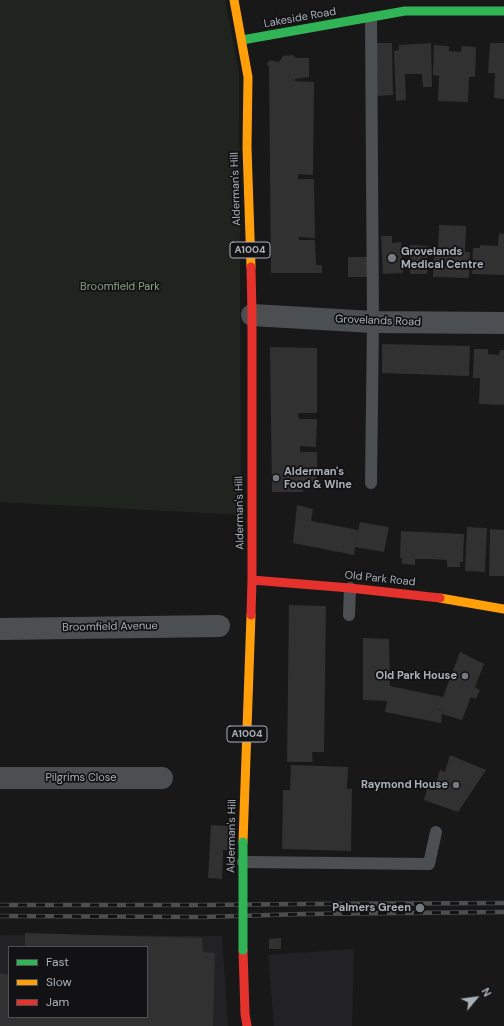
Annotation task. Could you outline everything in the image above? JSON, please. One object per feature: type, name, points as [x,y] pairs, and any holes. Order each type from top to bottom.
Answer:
[{"type":"main road","name":"Alderman's Hill","points":[[234,0],[248,77],[247,147],[252,315],[252,580],[243,842],[243,950],[245,1014],[247,1026]]},
{"type":"main road","name":"Lakeside Road","points":[[242,40],[371,18],[404,6],[504,11]]},
{"type":"main road","name":"Old Park Road","points":[[252,580],[435,597],[504,609]]},
{"type":"street","name":"Grovelands Road","points":[[252,315],[373,322],[504,323]]},
{"type":"street","name":"Broomfield Avenue","points":[[0,629],[219,626]]},
{"type":"street","name":"Pilgrims Close","points":[[0,778],[162,778]]},
{"type":"lane","points":[[371,18],[373,322],[371,483]]},
{"type":"lane","points":[[349,615],[350,588]]},
{"type":"lane","points":[[243,862],[428,864],[436,832]]},
{"type":"shaded area","points":[[0,935],[222,936],[228,1026],[0,1026]]},
{"type":"shaded area","points":[[354,949],[352,1026],[274,1026],[268,955]]},
{"type":"green space","name":"Broomfield Park","points":[[0,0],[225,0],[239,72],[241,515],[0,502]]},
{"type":"building","points":[[375,43],[392,43],[393,95],[376,96]]},
{"type":"building","points":[[431,43],[432,87],[423,87],[422,74],[405,74],[406,100],[396,101],[394,51],[399,50],[399,45]]},
{"type":"building","points":[[490,43],[504,43],[504,99],[494,98],[495,73],[488,73]]},
{"type":"building","points":[[434,45],[449,46],[449,51],[461,52],[462,46],[476,47],[475,77],[469,77],[468,102],[438,101],[439,76],[433,75]]},
{"type":"building","points":[[293,55],[296,58],[309,58],[309,77],[295,79],[295,81],[314,82],[313,175],[298,174],[298,179],[314,179],[315,238],[299,237],[299,240],[315,240],[316,265],[322,265],[322,273],[271,273],[269,67],[267,64],[271,60],[276,62],[280,61],[283,56]]},
{"type":"building","points":[[439,225],[466,226],[465,252],[470,252],[469,278],[433,277],[434,251],[438,252]]},
{"type":"building","points":[[499,233],[504,234],[504,275],[472,274],[473,248],[480,248],[480,245],[498,246]]},
{"type":"building","name":"Grovelands Medical Centre","points":[[381,236],[392,236],[392,243],[401,242],[403,273],[383,274]]},
{"type":"building","points":[[410,245],[428,246],[427,274],[410,274]]},
{"type":"building","points":[[348,257],[367,257],[368,277],[348,277]]},
{"type":"building","points":[[382,344],[470,346],[469,376],[382,373]]},
{"type":"building","points":[[270,347],[317,348],[317,413],[298,413],[299,419],[317,419],[316,447],[300,446],[300,452],[317,452],[317,482],[303,482],[303,492],[272,492]]},
{"type":"building","points":[[474,349],[488,349],[488,354],[499,355],[500,350],[504,350],[504,405],[479,404],[480,378],[473,378]]},
{"type":"building","points":[[297,505],[313,509],[311,521],[358,530],[356,541],[360,522],[389,527],[384,552],[355,547],[354,555],[293,543]]},
{"type":"building","points":[[467,527],[487,528],[485,572],[465,571]]},
{"type":"building","points":[[490,529],[504,530],[504,576],[489,576]]},
{"type":"building","points":[[401,531],[464,534],[463,562],[460,562],[460,567],[447,567],[447,560],[431,559],[415,559],[415,565],[402,564],[402,558],[400,558]]},
{"type":"building","points":[[289,605],[326,606],[324,752],[312,752],[313,762],[287,762]]},
{"type":"building","points":[[363,638],[389,639],[390,686],[443,697],[460,652],[484,664],[475,687],[480,690],[476,699],[471,697],[462,720],[442,714],[441,723],[385,712],[387,701],[363,700]]},
{"type":"building","name":"Raymond House","points":[[450,755],[486,770],[458,812],[424,800],[429,783],[435,786],[440,770],[445,772]]},
{"type":"building","points":[[291,765],[348,767],[347,789],[352,789],[351,851],[282,849],[283,790],[290,790]]},
{"type":"building","points":[[211,825],[229,826],[228,850],[223,850],[222,879],[208,878]]},
{"type":"building","points":[[25,933],[202,938],[203,952],[215,953],[213,1026],[0,1026],[0,973],[8,974],[8,1018],[148,1018],[148,946],[25,946]]},
{"type":"building","points":[[281,938],[281,949],[269,949],[269,939]]},
{"type":"railway","points":[[0,905],[504,903]]},
{"type":"railway","points":[[0,916],[204,917],[303,914],[504,912]]},
{"type":"traffic: fast","points":[[242,40],[405,11],[504,11]]},
{"type":"traffic: fast","points":[[243,842],[243,950]]},
{"type":"traffic: slow","points":[[234,0],[248,77],[247,147],[251,267]]},
{"type":"traffic: slow","points":[[440,598],[504,609]]},
{"type":"traffic: slow","points":[[243,842],[251,615]]},
{"type":"traffic: jam","points":[[251,267],[251,615]]},
{"type":"traffic: jam","points":[[252,580],[350,588],[440,598]]},
{"type":"traffic: jam","points":[[243,950],[245,1014],[247,1026]]},
{"type":"place","name":"Grovelands Medical Centre","points":[[392,258]]},
{"type":"place","name":"Alderman's Food & Wine","points":[[276,478]]},
{"type":"place","name":"Old Park House","points":[[465,676]]},
{"type":"place","name":"Raymond House","points":[[456,785]]},
{"type":"place","name":"Palmers Green","points":[[420,908]]}]
